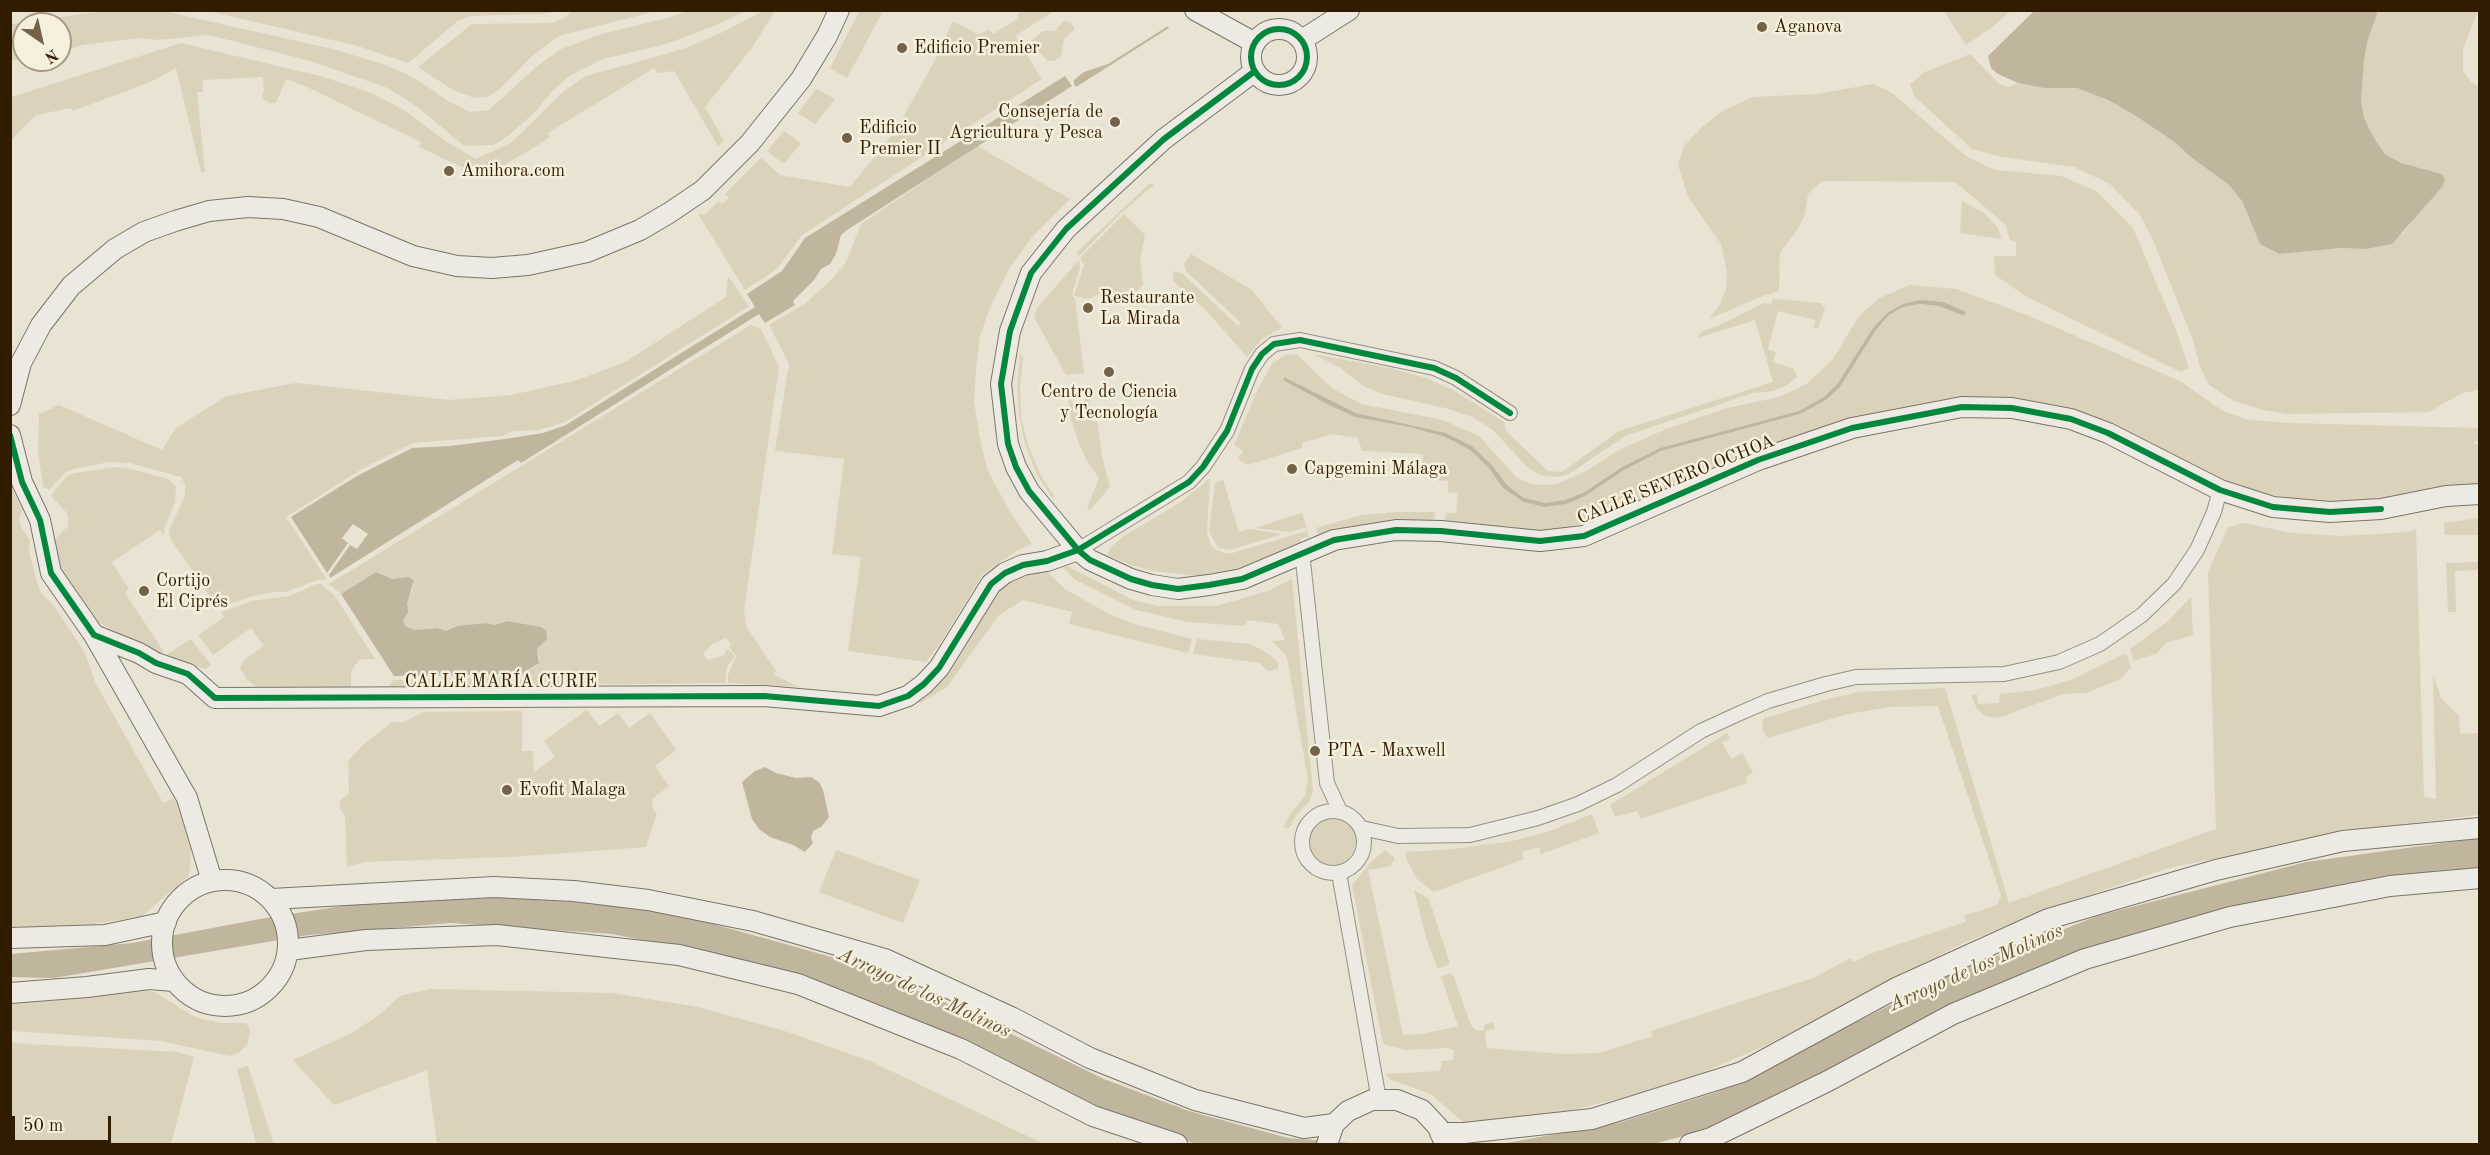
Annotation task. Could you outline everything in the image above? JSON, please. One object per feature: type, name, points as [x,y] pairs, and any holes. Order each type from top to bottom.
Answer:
[{"type":"street","points":[[10,405],[21,363],[41,325],[71,286],[115,249],[144,232],[209,211],[238,208],[283,209],[320,217],[413,256],[457,266],[492,268],[528,265],[587,252],[640,230],[703,190],[750,142],[801,79],[827,36],[839,10]]},
{"type":"street","points":[[1195,10],[1249,40]]},
{"type":"street","points":[[1302,40],[1349,10]]},
{"type":"street","points":[[1279,29],[1288,30],[1302,40],[1307,51],[1307,61],[1298,78],[1280,85],[1270,83],[1255,71],[1249,40],[1279,29]]},
{"type":"street","name":"CALLE SEVERO OCHOA","points":[[1255,71],[1164,139],[1066,229],[1031,273],[1010,331],[1001,384],[1008,444],[1016,467],[1029,490],[1078,550],[1090,560],[1131,579],[1178,589],[1242,579],[1334,540],[1396,530],[1441,531],[1540,541],[1584,536],[1758,460],[1852,428],[1962,407],[2012,408],[2071,419],[2118,438],[2220,490],[2273,507],[2330,512],[2381,509],[2446,496],[2480,494]]},
{"type":"street","points":[[1078,550],[1189,482],[1203,467],[1227,431],[1252,369],[1262,354],[1274,344],[1300,340],[1434,368],[1456,378],[1510,413]]},
{"type":"street","points":[[10,435],[22,482],[40,520],[51,573],[94,635],[188,798],[212,881]]},
{"type":"street","points":[[1362,828],[1398,837],[1470,835],[1539,818],[1578,804],[1617,785],[1701,731],[1768,700],[1826,684],[1856,677],[2004,674],[2059,662],[2100,644],[2142,615],[2174,584],[2197,550],[2214,512],[2220,490]]},
{"type":"street","name":"CALLE MARÍA CURIE","points":[[94,635],[139,653],[156,663],[188,674],[215,698],[764,696],[879,706],[908,696],[924,684],[939,668],[991,584],[1005,573],[1023,565],[1047,561],[1078,550]]},
{"type":"street","points":[[1302,552],[1327,783],[1323,804],[1303,833],[1302,846],[1306,858],[1314,867],[1326,873],[1339,873],[1350,868],[1359,860],[1364,849],[1362,828],[1349,814],[1340,811],[1330,810],[1318,814]]},
{"type":"street","points":[[1327,783],[1340,811]]},
{"type":"street","points":[[1327,1144],[1334,1124],[1348,1111],[1372,1100],[1397,1100],[1422,1110],[1438,1127],[1443,1139],[1464,1133],[1592,1119],[1742,1072],[1898,987],[2048,919],[2216,870],[2343,842],[2480,828]]},
{"type":"street","points":[[1364,849],[1398,837]]},
{"type":"street","points":[[1339,873],[1379,1100]]},
{"type":"street","points":[[1690,1144],[1711,1138],[1828,1081],[1953,1014],[2085,959],[2230,917],[2390,886],[2480,878]]},
{"type":"street","points":[[233,880],[254,886],[271,899],[282,914],[288,931],[289,950],[283,970],[270,988],[252,1000],[232,1006],[210,1005],[190,996],[174,981],[165,963],[162,942],[166,922],[176,903],[192,889],[212,881],[233,880]]},
{"type":"street","points":[[271,899],[494,887],[562,890],[648,900],[753,921],[885,959],[1011,1017],[1090,1058],[1195,1100],[1304,1128],[1334,1124]]},
{"type":"street","points":[[10,938],[105,935],[166,922]]},
{"type":"street","points":[[289,950],[366,940],[496,935],[678,955],[798,984],[961,1049],[1093,1116],[1177,1144]]},
{"type":"street","points":[[10,993],[149,979],[174,981]]},
{"type":"shaded area","points":[[111,10],[163,11],[333,49],[386,65],[416,79],[448,101],[470,112],[489,110],[536,67],[561,49],[605,33],[668,18],[687,11],[745,11],[717,25],[666,44],[603,59],[571,75],[553,90],[534,113],[494,145],[464,146],[419,108],[388,88],[307,60],[209,35],[158,40],[140,38],[82,45],[72,49],[72,15]]},
{"type":"shaded area","points":[[860,10],[883,11],[847,78],[830,68]]},
{"type":"shaded area","points":[[1024,10],[1054,11],[1015,36],[1042,79],[802,235],[777,269],[745,290],[698,214],[706,214],[718,201],[722,204],[729,198],[725,194],[761,158],[780,175],[850,187],[896,130],[935,60],[953,21],[979,35],[989,29],[993,34],[1019,18],[1017,15]]},
{"type":"shaded area","points":[[208,11],[558,11],[543,14],[471,16],[458,21],[408,63],[358,46]]},
{"type":"shaded area","points":[[571,11],[656,11],[559,36],[532,56],[500,89],[488,97],[474,98],[453,90],[418,67],[472,24],[553,23],[567,16]]},
{"type":"shaded area","points":[[763,11],[775,11],[751,49],[705,107],[724,141],[718,146],[674,71],[658,73],[654,68],[548,133],[550,137],[530,150],[483,177],[419,147],[421,142],[286,79],[276,103],[269,103],[262,98],[263,77],[203,80],[203,92],[197,92],[205,172],[201,172],[176,68],[150,82],[73,111],[71,108],[36,115],[11,140],[10,98],[181,43],[324,77],[371,93],[404,110],[448,143],[476,159],[512,142],[564,91],[586,76],[683,49],[721,33]]},
{"type":"shaded area","points":[[1944,11],[2011,11],[1966,45]]},
{"type":"shaded area","points":[[2378,11],[2478,11],[2463,49],[2463,71],[2472,83],[2480,87],[2479,390],[2462,393],[2429,412],[2287,414],[2263,410],[2234,401],[2209,385],[2200,367],[2193,340],[2153,240],[2140,215],[2110,184],[2074,167],[2002,157],[1972,149],[1915,97],[1910,84],[1925,72],[1970,54],[1999,84],[2009,87],[2018,83],[2044,88],[2077,88],[2108,100],[2136,116],[2173,141],[2228,184],[2242,201],[2260,244],[2279,254],[2341,248],[2366,249],[2404,233],[2414,218],[2443,186],[2445,179],[2442,174],[2401,163],[2385,154],[2364,118],[2361,101],[2364,60],[2368,39]]},
{"type":"shaded area","points":[[1064,21],[1070,22],[1075,29],[1064,39],[1061,56],[1054,61],[1048,61],[1031,41],[1043,31],[1054,31]]},
{"type":"shaded area","points":[[11,24],[12,24],[11,60]]},
{"type":"shaded area","points":[[1873,84],[1892,93],[1966,156],[1995,170],[2061,176],[2096,191],[2133,228],[2176,330],[2189,368],[2181,372],[2027,297],[1995,275],[1994,256],[2016,256],[2016,242],[2010,240],[2005,224],[1955,182],[1822,181],[1808,194],[1805,215],[1796,232],[1780,252],[1779,291],[1709,319],[1720,304],[1726,289],[1727,273],[1721,244],[1688,197],[1678,165],[1684,146],[1722,111],[1753,97],[1818,94]]},
{"type":"shaded area","points":[[816,89],[835,99],[815,124],[798,113]]},
{"type":"shaded area","points":[[784,131],[801,143],[784,164],[767,151]]},
{"type":"shaded area","points":[[977,146],[1070,199],[1033,236],[1010,267],[990,308],[980,336],[976,369],[974,401],[988,471],[1010,512],[1032,544],[1016,551],[982,575],[926,662],[848,651],[861,557],[832,554],[844,459],[775,451],[789,364],[769,325],[806,303],[833,278],[846,262],[861,224]]},
{"type":"shaded area","points":[[1150,183],[1154,185],[1122,212],[1079,256],[1076,253]]},
{"type":"shaded area","points":[[1962,201],[1984,213],[1997,226],[2002,239],[1960,233]]},
{"type":"shaded area","points":[[1124,214],[1145,235],[1140,261],[1143,285],[1129,301],[1127,294],[1107,296],[1102,293],[1087,299],[1074,296],[1084,265],[1080,258]]},
{"type":"shaded area","points":[[1191,254],[1252,290],[1282,328],[1262,339],[1247,357],[1205,309],[1173,281],[1173,271],[1183,274],[1238,326],[1241,323],[1186,271],[1184,264]]},
{"type":"shaded area","points":[[1079,260],[1080,267],[1072,294],[1075,299],[1084,373],[1066,375],[1034,317],[1037,308]]},
{"type":"shaded area","points":[[728,276],[749,306],[565,422],[538,430],[513,431],[502,436],[413,443],[365,467],[286,517],[327,580],[317,580],[286,592],[253,596],[218,608],[170,538],[169,530],[185,496],[185,485],[181,477],[130,463],[109,462],[74,469],[65,473],[49,490],[43,487],[38,451],[39,414],[59,405],[162,450],[176,428],[227,396],[296,383],[449,400],[511,395],[578,380],[627,361],[726,297]]},
{"type":"shaded area","points":[[1910,285],[1956,289],[2027,315],[2180,381],[2223,411],[2249,420],[2479,428],[2479,441],[2475,441],[2475,444],[2479,444],[2480,486],[2396,499],[2333,502],[2297,499],[2263,493],[2203,473],[2137,436],[2104,421],[2058,407],[1980,398],[1928,403],[1849,421],[1779,443],[1686,480],[1620,513],[1563,529],[1533,531],[1445,521],[1446,513],[1456,513],[1458,493],[1448,492],[1448,481],[1432,480],[1432,464],[1422,464],[1423,454],[1362,451],[1358,438],[1332,434],[1302,443],[1302,448],[1248,465],[1238,459],[1243,451],[1234,445],[1257,391],[1272,364],[1285,355],[1296,354],[1332,388],[1361,404],[1443,420],[1479,436],[1516,477],[1533,485],[1555,485],[1586,471],[1619,450],[1666,429],[1727,408],[1779,397],[1807,384],[1833,359],[1859,316],[1879,298]],"holes":[[[1920,300],[1966,312],[1964,316],[1939,306],[1920,304],[1903,307],[1889,315],[1876,330],[1840,387],[1826,400],[1800,414],[1661,451],[1566,504],[1545,507],[1526,499],[1546,503],[1565,500],[1583,493],[1622,467],[1660,448],[1799,411],[1824,397],[1838,383],[1887,313]],[[1284,377],[1356,413],[1446,433],[1472,446],[1492,465],[1507,485],[1522,497],[1503,488],[1488,467],[1470,450],[1445,437],[1410,427],[1355,417],[1283,379]]]},
{"type":"shaded area","points":[[1773,299],[1821,303],[1825,309],[1818,328],[1813,328],[1816,320],[1778,311],[1768,349],[1776,352],[1773,362],[1794,369],[1797,377],[1787,385],[1773,391],[1753,393],[1625,436],[1569,474],[1558,477],[1541,475],[1528,468],[1493,430],[1472,417],[1449,409],[1383,394],[1363,386],[1341,368],[1313,354],[1389,368],[1423,377],[1453,390],[1504,422],[1506,431],[1548,471],[1562,472],[1619,431],[1773,382],[1755,320],[1697,338],[1701,332],[1764,303],[1771,305]]},
{"type":"shaded area","points":[[751,325],[761,329],[779,367],[744,610],[746,626],[776,671],[774,675],[799,687],[728,683],[728,675],[736,656],[726,638],[712,644],[703,654],[708,660],[724,655],[727,649],[733,654],[734,658],[727,666],[725,683],[531,685],[521,674],[536,666],[540,659],[537,649],[547,634],[544,628],[507,621],[495,625],[486,623],[457,626],[446,631],[436,628],[415,630],[405,626],[403,621],[413,587],[414,580],[411,577],[392,579],[376,572],[341,594],[329,584]]},
{"type":"shaded area","points":[[1020,354],[1023,358],[1020,387],[1021,416],[1028,445],[1040,474],[1054,496],[1053,499],[1037,475],[1025,444],[1019,414],[1017,386]]},
{"type":"shaded area","points":[[1087,385],[1092,422],[1097,421],[1102,456],[1110,487],[1090,510],[1087,508],[1099,478],[1087,461],[1078,441],[1071,419],[1068,394],[1078,414],[1082,413]]},
{"type":"shaded area","points":[[117,467],[168,479],[176,486],[175,502],[164,535],[160,530],[112,562],[129,589],[125,593],[164,652],[158,657],[98,622],[90,614],[62,578],[52,543],[68,526],[67,513],[51,496],[55,490],[67,476],[74,473]]},
{"type":"shaded area","points":[[1210,478],[1207,533],[1211,545],[1216,550],[1229,554],[1307,531],[1309,539],[1306,537],[1301,539],[1301,542],[1254,563],[1233,570],[1200,576],[1153,571],[1130,565],[1107,555],[1111,547],[1124,536],[1181,502]]},
{"type":"shaded area","points":[[1223,480],[1239,532],[1250,529],[1282,534],[1230,550],[1218,548],[1209,531],[1215,483]]},
{"type":"shaded area","points":[[10,484],[22,510],[19,519],[22,529],[30,540],[29,552],[40,592],[54,606],[85,653],[95,682],[163,803],[172,799],[177,802],[191,851],[189,876],[142,916],[50,931],[11,932]]},
{"type":"shaded area","points":[[1435,512],[1434,521],[1388,521],[1318,535],[1316,528],[1361,515]]},
{"type":"shaded area","points":[[1302,513],[1307,527],[1289,532],[1254,528]]},
{"type":"shaded area","points":[[2479,518],[2479,535],[2445,535],[2444,523]]},
{"type":"shaded area","points":[[2245,523],[2291,533],[2342,536],[2408,532],[2416,529],[2424,797],[2436,799],[2433,675],[2441,698],[2459,716],[2460,734],[2479,733],[2479,815],[2364,829],[2169,868],[2053,907],[1959,945],[1767,1045],[1701,1073],[1618,1099],[1555,1114],[1482,1124],[1463,1122],[1431,1094],[1391,1080],[1386,1074],[1440,1071],[1442,1061],[1453,1060],[1454,1051],[1448,1048],[1405,1050],[1383,1044],[1352,885],[1370,863],[1385,850],[1395,858],[1390,866],[1368,870],[1403,1035],[1422,1034],[1458,1026],[1441,977],[1450,973],[1454,977],[1471,1025],[1477,1031],[1484,1030],[1484,1025],[1493,1022],[1495,1029],[1487,1030],[1485,1034],[1487,1048],[1561,1054],[1599,1053],[1653,1036],[1651,1031],[1813,978],[1851,958],[1853,962],[1875,952],[1966,922],[1964,916],[1997,905],[2001,895],[1938,706],[1888,707],[1844,715],[1768,738],[1762,730],[1763,719],[1820,701],[1859,692],[1945,688],[2009,903],[2216,829],[2208,572],[2228,527]]},
{"type":"shaded area","points":[[2479,562],[2479,570],[2455,571],[2456,612],[2448,612],[2446,563]]},
{"type":"shaded area","points":[[1067,566],[1133,600],[1159,606],[1216,606],[1268,591],[1292,579],[1313,792],[1308,803],[1289,828],[1283,827],[1305,796],[1308,780],[1287,657],[1272,641],[1285,640],[1278,624],[1248,620],[1244,626],[1188,622],[1136,610],[1074,579],[1063,567]]},
{"type":"shaded area","points":[[1043,568],[1065,589],[1109,614],[1134,624],[1192,639],[1188,653],[1069,624],[1072,612],[1023,600],[999,615],[947,687],[921,703],[914,702],[996,589],[1009,578]]},
{"type":"shaded area","points":[[316,584],[321,584],[335,596],[375,659],[360,659],[355,665],[351,672],[351,692],[276,690],[257,687],[247,680],[240,668],[244,660],[264,646],[251,628],[213,655],[198,635],[224,617],[221,612],[252,601],[290,596]]},
{"type":"shaded area","points":[[2191,597],[2193,635],[2166,643],[2157,653],[2134,661],[2130,649],[2167,622]]},
{"type":"shaded area","points":[[191,639],[211,665],[206,669],[163,657]]},
{"type":"shaded area","points":[[1197,639],[1251,644],[1279,663],[1278,669],[1268,671],[1259,663],[1193,654]]},
{"type":"shaded area","points":[[2126,653],[2131,667],[2121,679],[2086,693],[2063,694],[1998,718],[1985,716],[1977,709],[1973,700],[1972,695],[1977,694],[1978,704],[1999,703],[2000,694],[2035,690],[2071,680]]},
{"type":"shaded area","points":[[519,677],[526,685],[389,686],[394,680]]},
{"type":"shaded area","name":"Evofit Malaga","points":[[587,710],[599,726],[618,713],[629,728],[650,713],[676,750],[655,766],[669,786],[652,799],[653,810],[657,813],[646,847],[511,857],[364,862],[347,867],[345,816],[340,809],[340,801],[349,793],[348,761],[363,745],[392,722],[404,722],[423,712],[522,711],[522,751],[533,751],[534,772],[555,757],[544,741]]},
{"type":"shaded area","points":[[1727,733],[1730,738],[1722,743],[1731,759],[1742,753],[1753,773],[1746,777],[1747,783],[1641,819],[1637,811],[1615,817],[1610,805]]},
{"type":"shaded area","points":[[1592,814],[1599,833],[1541,854],[1539,847],[1522,852],[1524,859],[1434,892],[1417,879],[1406,858],[1406,852],[1454,849],[1512,841],[1550,831]]},
{"type":"shaded area","points":[[1332,817],[1349,824],[1356,841],[1349,858],[1332,865],[1315,858],[1308,841],[1315,824]]},
{"type":"shaded area","points":[[836,850],[920,880],[903,923],[819,892]]},
{"type":"shaded area","points":[[1414,890],[1429,899],[1450,964],[1438,969],[1427,941]]},
{"type":"shaded area","points":[[430,989],[612,993],[698,1007],[788,1032],[870,1061],[1044,1144],[437,1144],[427,1070],[334,1105],[293,1060],[352,1033],[379,1015],[400,996]]},
{"type":"shaded area","points":[[133,990],[154,992],[197,1018],[222,1023],[246,1023],[250,1030],[248,1043],[240,1052],[230,1056],[161,1041],[11,1031],[10,1002],[51,1001]]},
{"type":"shaded area","points":[[10,1043],[178,1052],[194,1057],[171,1144],[11,1144]]},
{"type":"shaded area","points":[[248,1066],[274,1144],[256,1144],[237,1069]]},
{"type":"water","points":[[2034,11],[2378,11],[2368,39],[2364,60],[2361,101],[2364,118],[2385,154],[2401,163],[2442,174],[2445,179],[2443,186],[2392,244],[2366,249],[2341,248],[2279,254],[2260,244],[2242,201],[2228,184],[2173,141],[2136,116],[2108,100],[2077,88],[2044,88],[2018,83],[1998,74],[1991,68],[1988,56]]},
{"type":"water","points":[[1168,26],[1169,28],[1076,87],[1074,84],[1074,80],[1084,72],[1108,64]]},
{"type":"water","points":[[1065,76],[1072,86],[841,235],[836,254],[830,264],[821,269],[814,280],[793,301],[795,305],[765,323],[759,314],[521,463],[518,460],[330,578],[329,575],[350,545],[357,549],[368,534],[353,524],[342,538],[348,543],[327,573],[291,517],[357,476],[412,448],[505,439],[543,433],[566,425],[755,307],[747,294],[782,271],[805,238]]},
{"type":"water","points":[[1920,300],[1943,302],[1966,312],[1964,316],[1939,306],[1920,304],[1903,307],[1889,315],[1876,330],[1840,387],[1826,400],[1800,414],[1661,451],[1624,470],[1585,496],[1566,504],[1545,507],[1524,502],[1503,488],[1488,467],[1470,450],[1445,437],[1410,427],[1355,417],[1283,380],[1284,377],[1356,413],[1446,433],[1472,446],[1492,465],[1507,485],[1524,498],[1546,503],[1565,500],[1583,493],[1622,467],[1660,448],[1799,411],[1824,397],[1838,383],[1873,328],[1887,313],[1903,304]]},
{"type":"water","points":[[376,572],[392,579],[409,577],[414,580],[407,604],[408,612],[403,621],[405,626],[415,630],[437,628],[446,631],[457,626],[486,623],[495,625],[507,621],[541,627],[546,630],[547,639],[537,649],[539,663],[521,674],[394,676],[341,594]]},
{"type":"water","points":[[765,767],[776,773],[796,778],[811,777],[819,782],[823,790],[829,817],[821,827],[813,831],[811,838],[813,843],[805,852],[770,837],[759,829],[752,819],[742,782],[755,771]]},
{"type":"water","name":"Arroyo de los Molinos","points":[[2479,838],[2479,869],[2204,916],[1748,1113],[1684,1136],[1653,1144],[1501,1144],[1618,1123],[1717,1092],[1952,974],[2097,916],[2306,862]]},
{"type":"water","points":[[495,897],[606,904],[688,917],[856,964],[958,1008],[1104,1079],[1189,1111],[1288,1138],[1364,1144],[1197,1144],[1141,1127],[1051,1089],[892,1010],[795,975],[708,953],[612,934],[451,923],[309,935],[54,978],[11,977],[11,954],[132,943],[355,904]]},
{"type":"cycle path","points":[[1279,29],[1290,31],[1299,37],[1305,46],[1307,57],[1305,68],[1299,77],[1290,83],[1279,85],[1268,83],[1259,77],[1253,68],[1251,57],[1253,46],[1259,37],[1268,31],[1279,29]]},
{"type":"cycle path","points":[[1255,71],[1164,139],[1066,229],[1031,273],[1010,331],[1001,384],[1008,444],[1016,467],[1029,491],[1078,550],[1090,560],[1131,579],[1178,589],[1242,579],[1334,540],[1396,530],[1441,531],[1540,541],[1584,536],[1758,460],[1852,428],[1962,407],[2012,408],[2071,419],[2108,433],[2220,490],[2273,507],[2330,512],[2381,509]]},
{"type":"cycle path","points":[[10,435],[22,482],[40,520],[51,573],[94,635],[139,653],[156,663],[188,674],[215,698],[764,696],[879,706],[908,696],[924,684],[939,668],[991,584],[1005,573],[1023,565],[1047,561],[1078,550],[1189,482],[1203,467],[1227,431],[1252,369],[1262,354],[1274,344],[1300,340],[1434,368],[1456,378],[1510,413]]},
{"type":"place","name":"Aganova","points":[[1762,27]]},
{"type":"place","name":"Edificio Premier","points":[[902,48]]},
{"type":"place","name":"Consejería de Agricultura y Pesca","points":[[1115,122]]},
{"type":"place","name":"Edificio Premier II","points":[[847,138]]},
{"type":"place","name":"Amihora.com","points":[[449,171]]},
{"type":"place","name":"Restaurante La Mirada","points":[[1088,308]]},
{"type":"place","name":"Centro de Ciencia y Tecnología","points":[[1109,372]]},
{"type":"place","name":"Capgemini Málaga","points":[[1292,469]]},
{"type":"place","name":"Cortijo El Ciprés","points":[[144,591]]},
{"type":"place","name":"PTA - Maxwell","points":[[1315,751]]},
{"type":"place","name":"Evofit Malaga","points":[[507,790]]}]
